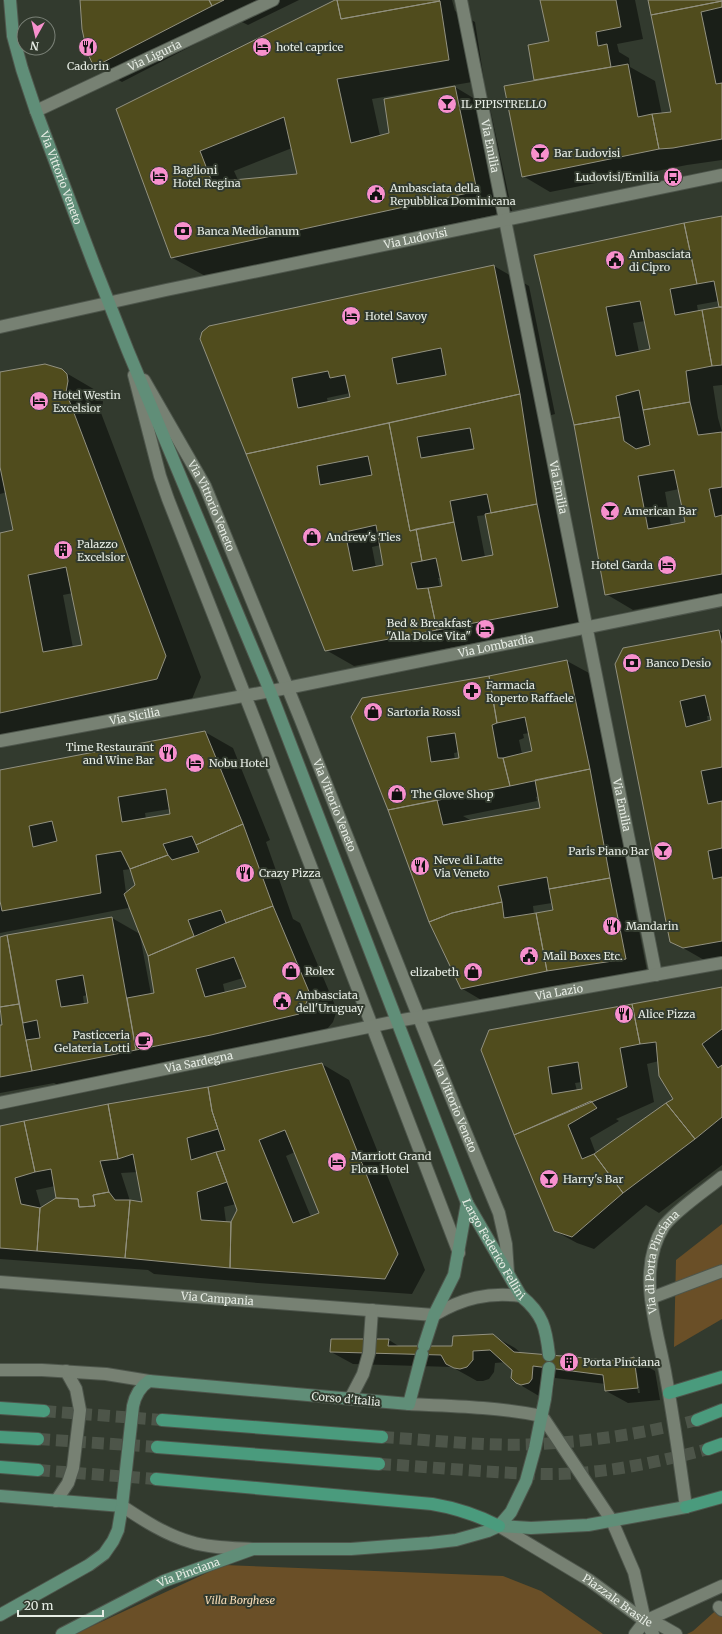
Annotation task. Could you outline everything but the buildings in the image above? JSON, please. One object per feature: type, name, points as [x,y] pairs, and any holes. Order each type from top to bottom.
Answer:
[{"type":"main road","name":"Via Vittorio Veneto","points":[[10,0],[13,36],[36,111],[94,265],[110,302],[128,351],[270,691],[468,1203]]},
{"type":"main road","name":"Largo Federico Fellini","points":[[468,1203],[521,1296]]},
{"type":"main road","name":"Largo Federico Fellini","points":[[434,1315],[454,1274],[468,1203]]},
{"type":"main road","points":[[521,1296],[536,1311],[542,1321],[546,1331],[549,1355]]},
{"type":"main road","points":[[409,1404],[434,1315]]},
{"type":"main road","points":[[253,1549],[350,1549],[430,1543],[456,1540],[488,1531],[499,1526],[511,1512],[526,1481],[532,1462],[542,1416],[550,1368]]},
{"type":"main road","points":[[669,1393],[722,1377]]},
{"type":"main road","points":[[0,1614],[97,1560],[113,1540],[118,1530],[122,1506],[133,1406],[138,1392],[144,1384],[149,1381]]},
{"type":"main road","name":"Corso d'Italia","points":[[149,1381],[409,1404]]},
{"type":"main road","points":[[0,1408],[44,1410]]},
{"type":"main road","points":[[697,1420],[722,1410]]},
{"type":"main road","points":[[162,1420],[382,1437]]},
{"type":"main road","points":[[0,1437],[38,1439]]},
{"type":"main road","points":[[708,1449],[722,1444]]},
{"type":"main road","points":[[157,1447],[379,1464]]},
{"type":"main road","points":[[0,1467],[38,1470]]},
{"type":"main road","points":[[156,1479],[432,1504],[468,1512],[499,1526],[531,1528],[555,1528],[612,1520],[686,1506],[722,1497]]},
{"type":"main road","points":[[0,1496],[122,1506]]},
{"type":"main road","name":"Via Pinciana","points":[[62,1634],[164,1581],[253,1549]]},
{"type":"street","name":"Via Liguria","points":[[36,111],[273,0]]},
{"type":"street","name":"Via Emilia","points":[[461,0],[585,628],[656,975]]},
{"type":"street","name":"Via Ludovisi","points":[[0,327],[110,302],[722,175]]},
{"type":"street","name":"Via Vittorio Veneto","points":[[128,351],[205,486],[499,1213],[506,1244],[508,1272]]},
{"type":"street","name":"Via Vittorio Veneto","points":[[128,351],[160,476],[246,696],[459,1253]]},
{"type":"street","name":"Via Lombardia","points":[[270,691],[722,600]]},
{"type":"street","name":"Via Sicilia","points":[[0,741],[270,691]]},
{"type":"street","name":"Via Lazio","points":[[397,1021],[722,963]]},
{"type":"street","name":"Via Sardegna","points":[[0,1104],[397,1021]]},
{"type":"street","name":"Via di Porta Pinciana","points":[[669,1393],[651,1298],[651,1265],[656,1245],[664,1226],[671,1218],[722,1177]]},
{"type":"street","points":[[651,1298],[722,1271]]},
{"type":"street","name":"Via Campania","points":[[0,1282],[434,1315]]},
{"type":"street","name":"Largo Federico Fellini","points":[[434,1315],[456,1303],[484,1295],[497,1294],[521,1296]]},
{"type":"street","points":[[350,1399],[363,1374],[369,1353],[372,1310]]},
{"type":"street","name":"Corso d'Italia","points":[[0,1370],[66,1371],[106,1374],[149,1381]]},
{"type":"street","points":[[56,1500],[68,1483],[73,1468],[80,1410],[76,1389],[66,1371]]},
{"type":"street","points":[[669,1393],[686,1506]]},
{"type":"street","name":"Corso d'Italia","points":[[409,1404],[522,1412],[542,1416]]},
{"type":"street","name":"Piazzale Brasile","points":[[542,1416],[612,1520],[634,1572],[645,1621]]},
{"type":"street","points":[[122,1506],[170,1534],[191,1542],[207,1546],[253,1549]]},
{"type":"street","name":"Piazzale Brasile","points":[[499,1526],[590,1580],[645,1621]]},
{"type":"street","points":[[635,1634],[645,1621],[722,1586]]},
{"type":"street","points":[[645,1621],[653,1634]]},
{"type":"street","points":[[645,1621],[662,1626],[676,1634]]},
{"type":"green space","points":[[722,1224],[722,1319],[674,1347],[676,1260]]},
{"type":"green space","name":"Villa Borghese","points":[[224,1565],[503,1576],[541,1591],[603,1634],[75,1634]]},
{"type":"green space","points":[[722,1605],[722,1634],[687,1634],[693,1631]]},
{"type":"tunnel","points":[[44,1411],[162,1420]]},
{"type":"tunnel","points":[[382,1437],[501,1445],[540,1444],[619,1436],[697,1420]]},
{"type":"tunnel","points":[[38,1439],[157,1447]]},
{"type":"tunnel","points":[[379,1464],[502,1472],[564,1474],[627,1467],[708,1449]]},
{"type":"tunnel","points":[[38,1470],[156,1479]]},
{"type":"place","name":"Cadorin","points":[[88,47]]},
{"type":"place","name":"hotel caprice","points":[[262,47]]},
{"type":"place","name":"IL PIPISTRELLO","points":[[447,104]]},
{"type":"place","name":"Bar Ludovisi","points":[[540,153]]},
{"type":"place","name":"Baglioni Hotel Regina","points":[[159,176]]},
{"type":"place","name":"Ludovisi/Emilia","points":[[673,177]]},
{"type":"place","name":"Ambasciata della Repubblica Dominicana","points":[[376,194]]},
{"type":"place","name":"Banca Mediolanum","points":[[183,231]]},
{"type":"place","name":"Ambasciata di Cipro","points":[[615,260]]},
{"type":"place","name":"Hotel Savoy","points":[[351,316]]},
{"type":"place","name":"Hotel Westin Excelsior","points":[[39,401]]},
{"type":"place","name":"American Bar","points":[[610,511]]},
{"type":"place","name":"Andrew's Ties","points":[[312,537]]},
{"type":"place","name":"Palazzo Excelsior","points":[[63,550]]},
{"type":"place","name":"Hotel Garda","points":[[667,565]]},
{"type":"place","name":"Bed & Breakfast \"Alla Dolce Vita\"","points":[[485,629]]},
{"type":"place","name":"Banco Desio","points":[[632,663]]},
{"type":"place","name":"Farmacia Roperto Raffaele","points":[[472,691]]},
{"type":"place","name":"Sartoria Rossi","points":[[373,712]]},
{"type":"place","name":"Time Restaurant and Wine Bar","points":[[168,753]]},
{"type":"place","name":"Nobu Hotel","points":[[195,763]]},
{"type":"place","name":"The Glove Shop","points":[[397,794]]},
{"type":"place","name":"Paris Piano Bar","points":[[663,851]]},
{"type":"place","name":"Neve di Latte Via Veneto","points":[[420,866]]},
{"type":"place","name":"Crazy Pizza","points":[[245,873]]},
{"type":"place","name":"Mandarin","points":[[612,926]]},
{"type":"place","name":"Mail Boxes Etc.","points":[[529,956]]},
{"type":"place","name":"Rolex","points":[[291,971]]},
{"type":"place","name":"elizabeth","points":[[473,972]]},
{"type":"place","name":"Ambasciata dell'Uruguay","points":[[282,1001]]},
{"type":"place","name":"Alice Pizza","points":[[624,1014]]},
{"type":"place","name":"Pasticceria Gelateria Lotti","points":[[144,1041]]},
{"type":"place","name":"Marriott Grand Flora Hotel","points":[[337,1162]]},
{"type":"place","name":"Harry's Bar","points":[[549,1179]]},
{"type":"place","name":"Porta Pinciana","points":[[569,1362]]}]
